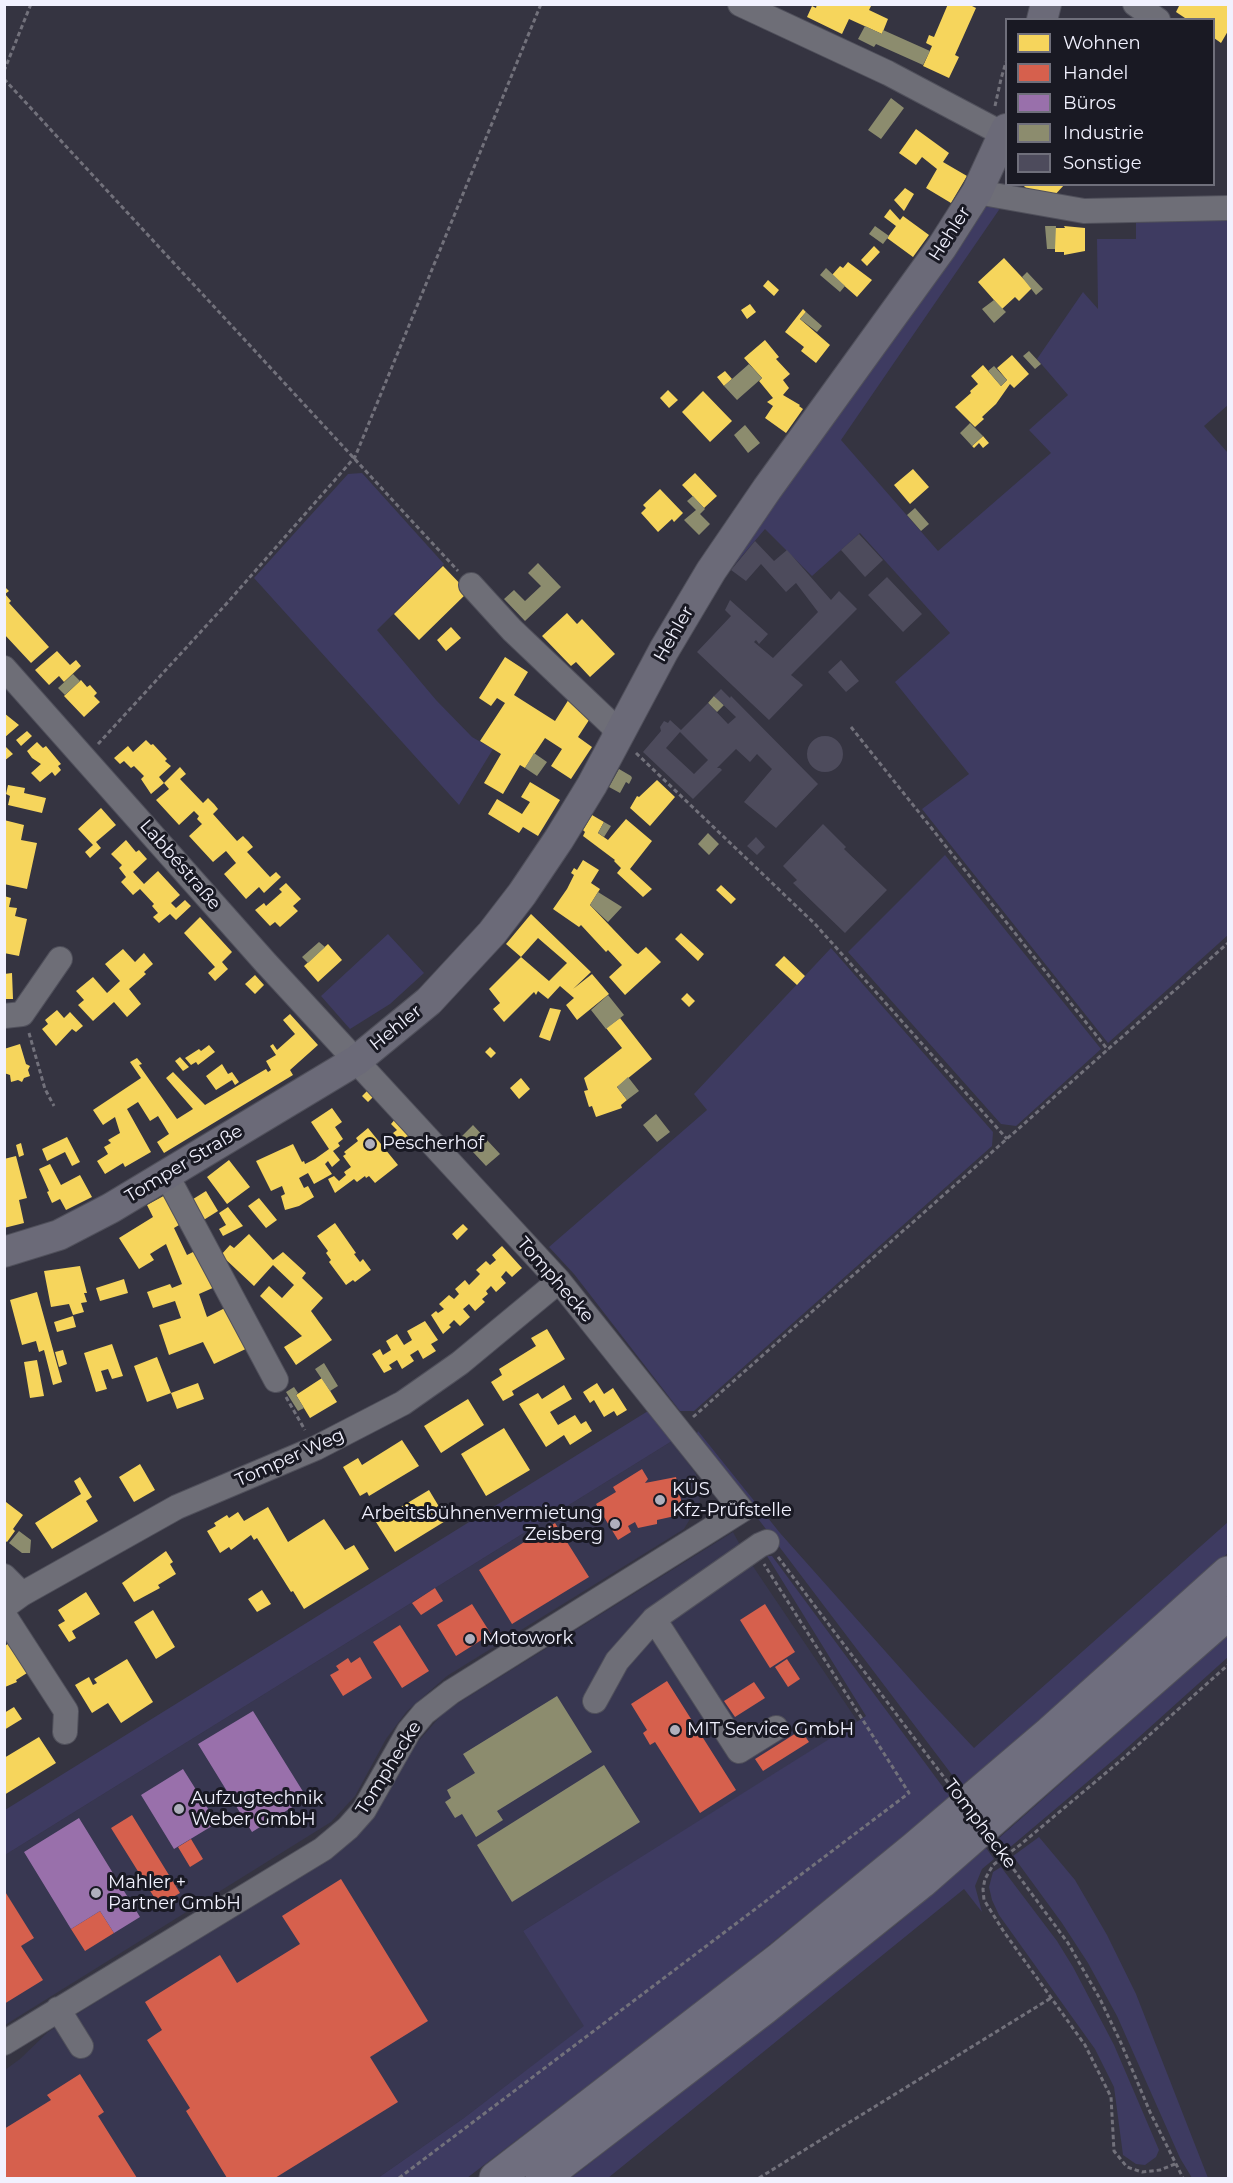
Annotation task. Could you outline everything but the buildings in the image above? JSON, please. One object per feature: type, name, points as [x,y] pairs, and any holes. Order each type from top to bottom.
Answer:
[{"type":"highway","points":[[496,2178],[781,1958],[905,1856],[1050,1733],[1228,1573]]},
{"type":"highway","points":[[542,2178],[764,2008],[921,1882],[1228,1613]]},
{"type":"main road","name":"Hehler","points":[[357,1060],[429,1002],[492,933],[522,894],[559,839],[618,739],[664,650],[711,571],[767,489],[942,247],[977,192],[1005,134]]},
{"type":"main road","name":"Tomper Straße","points":[[4,1252],[59,1235],[167,1176],[357,1060]]},
{"type":"street","name":"Hehler","points":[[740,4],[888,73],[1005,132]]},
{"type":"street","points":[[1135,4],[1155,18]]},
{"type":"street","name":"Hehler","points":[[977,192],[1084,212],[1228,208]]},
{"type":"street","points":[[471,585],[512,630],[612,725],[618,739]]},
{"type":"street","name":"Labbéstraße","points":[[4,668],[265,962],[357,1060]]},
{"type":"street","points":[[13,1015],[60,959]]},
{"type":"street","name":"Tomphecke","points":[[4,2043],[323,1849],[348,1828],[364,1810],[409,1731],[424,1713],[452,1692],[742,1510],[558,1281],[357,1060]]},
{"type":"street","points":[[167,1176],[276,1380]]},
{"type":"street","name":"Tomper Weg","points":[[13,1600],[177,1507],[316,1448],[403,1403],[460,1363],[558,1281]]},
{"type":"street","points":[[595,1701],[617,1661],[654,1619],[764,1544]]},
{"type":"street","points":[[4,1576],[13,1600]]},
{"type":"street","points":[[4,1615],[66,1711],[64,1732]]},
{"type":"street","points":[[654,1619],[739,1751],[776,1728]]},
{"type":"street","points":[[58,2010],[81,2046]]},
{"type":"path","points":[[4,71],[32,4]]},
{"type":"path","points":[[86,758],[228,602],[355,457],[541,4]]},
{"type":"path","points":[[4,78],[471,585]]},
{"type":"path","points":[[851,727],[1108,1050]]},
{"type":"path","points":[[618,739],[635,752],[815,924],[1007,1139]]},
{"type":"path","points":[[678,1430],[1228,943]]},
{"type":"path","points":[[13,1015],[54,1106]]},
{"type":"path","points":[[276,1380],[316,1448]]},
{"type":"path","points":[[399,2178],[909,1793],[764,1563],[764,1544]]},
{"type":"path","name":"Tomphecke","points":[[764,1544],[918,1743],[1068,1943],[1100,2000],[1150,2112],[1183,2178]]},
{"type":"path","points":[[1175,2164],[1160,2170],[1142,2172],[1127,2167],[1114,2151],[1111,2097],[1085,2045],[1004,1932],[984,1900],[983,1889],[985,1879],[993,1865],[1120,1761],[1228,1665]]},
{"type":"path","points":[[759,2178],[1051,1998]]},
{"type":"shaded area","points":[[1003,204],[841,440],[938,551],[1051,453],[1029,430],[1068,395],[1037,359],[1083,292],[1098,309],[1097,239],[1136,239],[1136,217],[1228,215],[1228,405],[1204,426],[1228,453],[1228,935],[1108,1043],[922,809],[969,774],[895,682],[950,633],[860,533],[812,576],[765,529],[730,570],[730,563],[976,206]]},
{"type":"shaded area","points":[[362,473],[444,564],[377,630],[436,700],[472,737],[493,749],[459,805],[254,578],[348,474]]},
{"type":"shaded area","points":[[945,855],[1101,1049],[1016,1126],[1001,1124],[848,952]]},
{"type":"shaded area","points":[[388,934],[424,973],[390,1004],[350,1029],[321,996]]},
{"type":"shaded area","points":[[831,948],[993,1132],[992,1146],[694,1411],[680,1411],[574,1274],[549,1247],[707,1110],[694,1094]]},
{"type":"shaded area","points":[[648,1411],[672,1441],[5,1855],[5,1810]]},
{"type":"shaded area","points":[[698,1431],[780,1533],[974,1748],[1228,1522],[1228,1553],[962,1788],[695,1438]]},
{"type":"shaded area","points":[[672,1441],[696,1474],[700,1502],[684,1529],[447,1676],[407,1711],[386,1739],[355,1796],[331,1822],[5,2025],[5,1855]]},
{"type":"shaded area","points":[[733,1532],[746,1556],[858,1722],[523,1931],[585,2026],[464,2118],[378,2178],[5,2178],[5,2070],[48,2032],[327,1859],[351,1841],[375,1814],[416,1744],[444,1712]]},
{"type":"shaded area","points":[[767,1556],[772,1556],[951,1798],[727,1979],[467,2178],[378,2178],[464,2118],[584,2026],[523,1931],[866,1716]]},
{"type":"shaded area","points":[[1228,1635],[1228,1657],[1118,1756],[1008,1849],[999,1838]]},
{"type":"shaded area","points":[[1039,1837],[1075,1880],[1107,1935],[1136,1994],[1208,2178],[1192,2178],[1180,2158],[1117,2016],[1088,1963],[1013,1856]]},
{"type":"shaded area","points":[[986,1848],[994,1859],[982,1869],[975,1886],[982,1912],[964,1889],[608,2178],[571,2178],[897,1924]]},
{"type":"shaded area","points":[[1001,1867],[1057,1941],[1114,2045],[1159,2150],[1156,2157],[1145,2165],[1136,2164],[1123,2155],[1114,2087],[1095,2049],[999,1915],[989,1887],[993,1872]]},
{"type":"place","name":"Pescherhof","points":[[370,1144]]},
{"type":"place","name":"KÜS Kfz-Prüfstelle","points":[[660,1500]]},
{"type":"place","name":"Arbeitsbühnenvermietung Zeisberg","points":[[615,1524]]},
{"type":"place","name":"Motowork","points":[[470,1639]]},
{"type":"place","name":"MIT Service GmbH","points":[[675,1730]]},
{"type":"place","name":"Aufzugtechnik Weber GmbH","points":[[179,1809]]},
{"type":"place","name":"Mahler + Partner GmbH","points":[[96,1893]]}]
